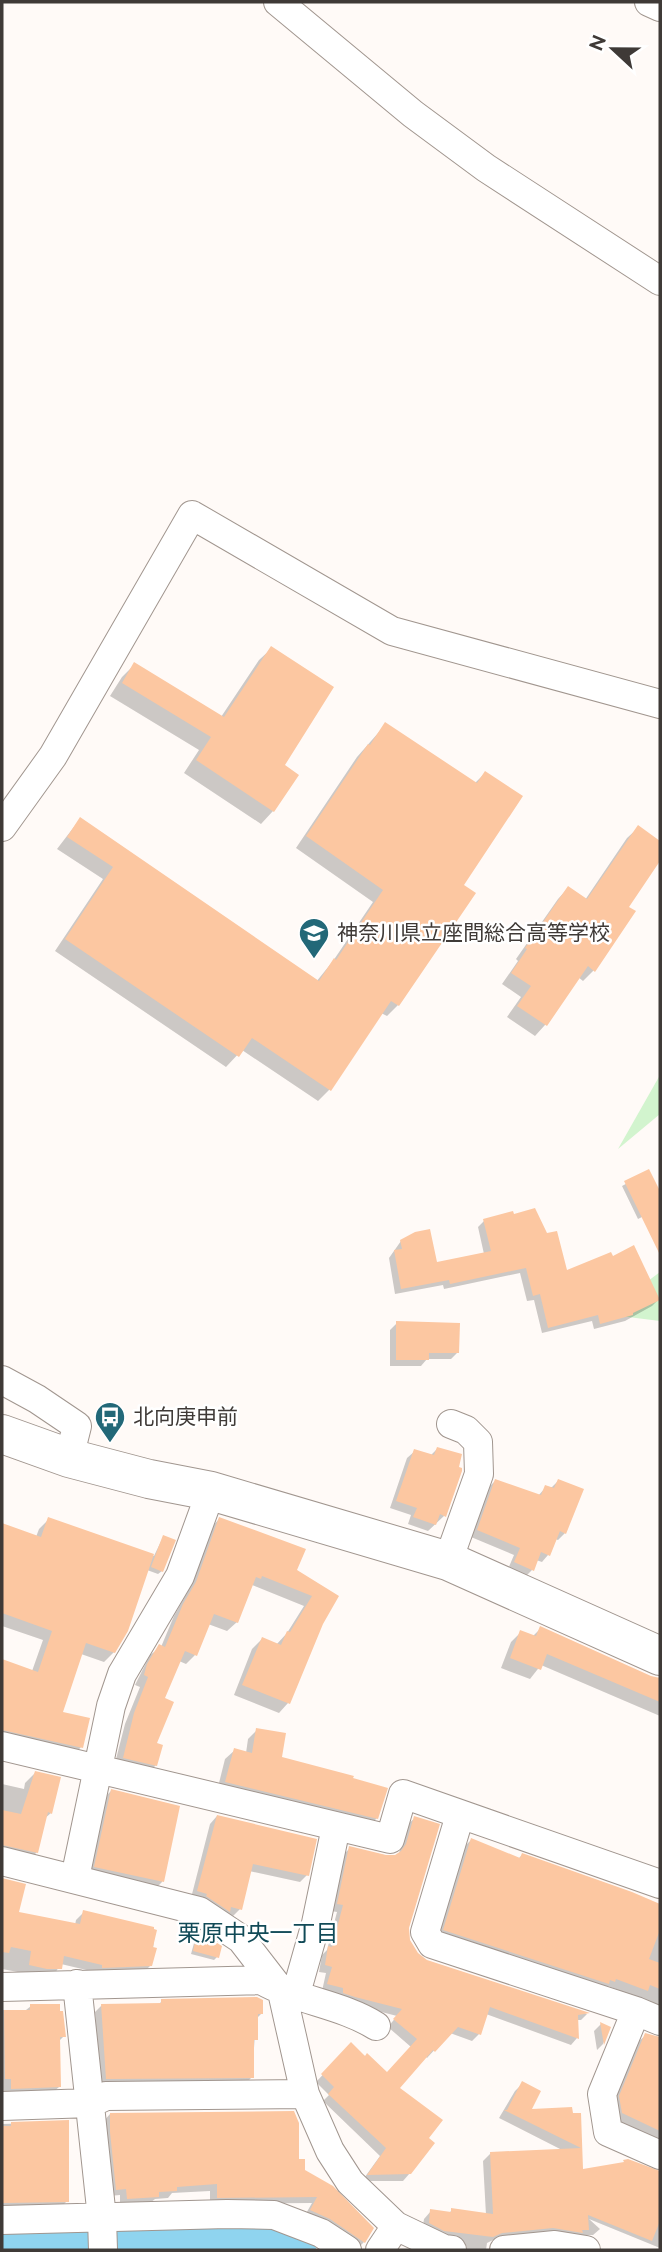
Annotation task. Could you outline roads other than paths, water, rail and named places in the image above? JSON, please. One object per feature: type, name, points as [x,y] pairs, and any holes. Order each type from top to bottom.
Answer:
[{"type":"street","points":[[278,2],[414,114],[486,168],[660,281]]},
{"type":"street","points":[[649,2],[660,7]]},
{"type":"street","points":[[2,827],[53,756],[192,515],[392,631],[660,704]]},
{"type":"street","points":[[2,1380],[37,1399],[77,1426],[69,1458]]},
{"type":"street","points":[[448,1562],[479,1474],[478,1442],[466,1430],[452,1424]]},
{"type":"street","points":[[2,1434],[69,1458],[149,1479],[211,1491],[448,1562],[660,1656]]},
{"type":"street","points":[[75,1878],[96,1769],[111,1706],[122,1674],[180,1576],[211,1491]]},
{"type":"street","points":[[2,1746],[390,1839],[403,1794],[660,1884]]},
{"type":"street","points":[[460,1815],[425,1932],[432,1944],[648,2016],[602,2094],[608,2132],[660,2155]]},
{"type":"street","points":[[336,1827],[316,1923],[289,1994],[305,2094],[330,2151],[350,2182],[396,2227],[444,2249],[452,2250]]},
{"type":"street","points":[[2,1861],[199,1911],[241,1939],[289,1994]]},
{"type":"street","points":[[2,1987],[261,1980],[289,1994],[360,2017],[376,2026]]},
{"type":"street","points":[[77,1984],[102,2231]]},
{"type":"street","points":[[2,2106],[91,2103],[106,2096],[305,2094]]},
{"type":"street","points":[[2,2220],[102,2231],[227,2214],[274,2215],[321,2233],[347,2250]]},
{"type":"street","points":[[380,2250],[396,2227]]},
{"type":"street","points":[[504,2250],[555,2245],[586,2250]]},
{"type":"waterway","points":[[2,2242],[255,2240],[293,2250]]},
{"type":"place","name":"神奈川県立座間総合高等学校","points":[[314,960]]},
{"type":"place","name":"北向庚申前","points":[[110,1444]]},
{"type":"district","name":"栗原中央一丁目","points":[[258,1933]]}]
